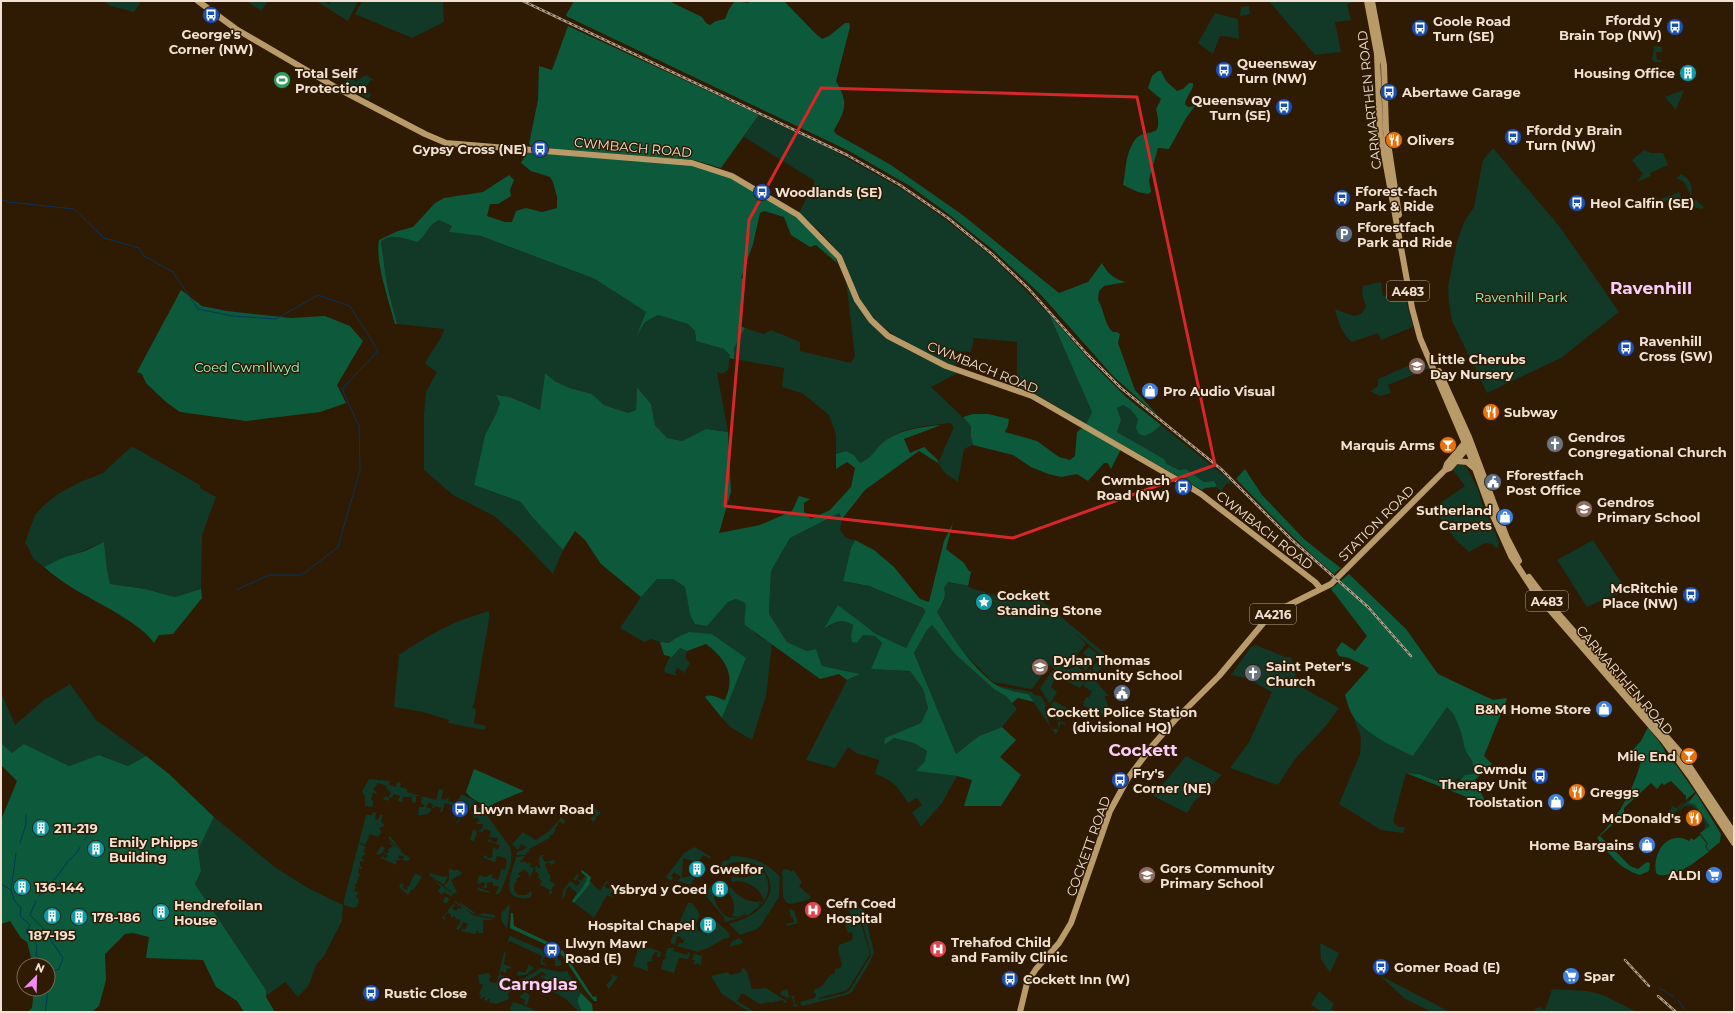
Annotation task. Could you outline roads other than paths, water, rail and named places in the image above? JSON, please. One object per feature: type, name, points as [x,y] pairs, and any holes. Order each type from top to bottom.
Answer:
[{"type":"main road","name":"CWMBACH ROAD","points":[[198,1],[242,32],[337,88],[425,134],[446,143],[692,163],[732,176],[798,215],[839,257],[857,300],[871,320],[888,336],[946,366],[1032,396],[1188,486],[1315,582],[1321,589]]},
{"type":"main road","name":"CARMARTHEN ROAD","points":[[1367,1],[1371,15],[1377,60],[1380,132],[1412,308],[1422,343],[1468,443],[1489,507],[1506,547],[1532,588],[1547,608],[1663,740],[1691,778],[1734,843]]},
{"type":"main road","name":"CARMARTHEN ROAD","points":[[1372,1],[1384,65],[1386,130],[1398,210],[1418,318],[1425,340],[1507,538],[1522,566],[1548,602],[1680,752],[1734,832]]},
{"type":"main road","name":"STATION ROAD","points":[[1321,589],[1331,584],[1445,470],[1450,468],[1468,443]]},
{"type":"main road","name":"STATION ROAD","points":[[1445,470],[1446,464],[1468,443]]},
{"type":"main road","points":[[1456,461],[1467,462],[1476,470]]},
{"type":"main road","name":"COCKETT ROAD","points":[[1020,1012],[1027,983],[1036,969],[1059,943],[1071,923],[1110,811],[1128,778],[1153,745],[1175,720],[1219,676],[1265,621],[1277,611],[1321,589]]},
{"type":"waterway","points":[[1,199],[8,202],[74,209],[104,238],[139,248],[144,256],[173,272],[198,309],[233,316],[276,319],[318,295],[350,306],[378,351],[342,389],[359,426],[360,470],[338,547],[302,575],[269,575],[236,590]]},
{"type":"waterway","points":[[20,843],[26,824],[26,815]]},
{"type":"waterway","points":[[84,840],[93,828]]},
{"type":"waterway","points":[[39,896],[53,881],[68,861],[77,853],[80,847]]},
{"type":"waterway","points":[[11,890],[16,853]]},
{"type":"waterway","points":[[1,884],[11,890],[14,900],[21,908],[20,916],[30,925],[26,932],[36,944],[36,955],[38,957]]},
{"type":"waterway","points":[[36,901],[30,915],[42,927],[63,958],[59,969],[56,970]]},
{"type":"waterway","points":[[1659,989],[1674,997]]},
{"type":"waterway","points":[[45,1012],[47,997]]},
{"type":"waterway","points":[[1678,1000],[1685,1010]]},
{"type":"railway","points":[[523,1],[847,155],[900,185],[948,218],[992,254],[1028,288],[1086,353],[1121,388],[1221,469],[1292,540],[1368,607],[1411,656]]},
{"type":"railway","points":[[1625,960],[1649,986]]},
{"type":"railway","points":[[1658,996],[1676,1012]]},
{"type":"place","name":"George's Corner (NW)","points":[[211,15]]},
{"type":"place","name":"Ffordd y Brain Top (NW)","points":[[1675,27]]},
{"type":"place","name":"Goole Road Turn (SE)","points":[[1420,28]]},
{"type":"place","name":"Queensway Turn (NW)","points":[[1224,70]]},
{"type":"place","name":"Housing Office","points":[[1688,73]]},
{"type":"place","name":"Total Self Protection","points":[[282,80]]},
{"type":"place","name":"Abertawe Garage","points":[[1389,92]]},
{"type":"place","name":"Queensway Turn (SE)","points":[[1284,107]]},
{"type":"place","name":"Ffordd y Brain Turn (NW)","points":[[1513,137]]},
{"type":"place","name":"Olivers","points":[[1394,140]]},
{"type":"place","name":"Gypsy Cross (NE)","points":[[540,149]]},
{"type":"place","name":"Woodlands (SE)","points":[[762,192]]},
{"type":"place","name":"Fforest-fach Park & Ride","points":[[1342,198]]},
{"type":"place","name":"Heol Calfin (SE)","points":[[1577,203]]},
{"type":"place","name":"Fforestfach Park and Ride","points":[[1344,234]]},
{"type":"place","name":"Ravenhill Cross (SW)","points":[[1626,348]]},
{"type":"place","name":"Little Cherubs Day Nursery","points":[[1417,366]]},
{"type":"place","name":"Pro Audio Visual","points":[[1150,391]]},
{"type":"place","name":"Subway","points":[[1491,412]]},
{"type":"place","name":"Gendros Congregational Church","points":[[1555,444]]},
{"type":"place","name":"Marquis Arms","points":[[1448,445]]},
{"type":"place","name":"Fforestfach Post Office","points":[[1493,482]]},
{"type":"place","name":"Cwmbach Road (NW)","points":[[1183,487]]},
{"type":"place","name":"Gendros Primary School","points":[[1584,509]]},
{"type":"place","name":"Sutherland Carpets","points":[[1505,517]]},
{"type":"place","name":"McRitchie Place (NW)","points":[[1691,595]]},
{"type":"place","name":"Cockett Standing Stone","points":[[984,602]]},
{"type":"place","name":"Dylan Thomas Community School","points":[[1040,667]]},
{"type":"place","name":"Saint Peter's Church","points":[[1253,673]]},
{"type":"place","name":"Cockett Police Station (divisional HQ)","points":[[1122,693]]},
{"type":"place","name":"B&M Home Store","points":[[1604,709]]},
{"type":"place","name":"Mile End","points":[[1689,756]]},
{"type":"place","name":"Cwmdu Therapy Unit","points":[[1540,776]]},
{"type":"place","name":"Fry's Corner (NE)","points":[[1120,780]]},
{"type":"place","name":"Greggs","points":[[1577,792]]},
{"type":"place","name":"Toolstation","points":[[1556,802]]},
{"type":"place","name":"Llwyn Mawr Road","points":[[460,809]]},
{"type":"place","name":"McDonald's","points":[[1694,818]]},
{"type":"place","name":"211-219","points":[[41,828]]},
{"type":"place","name":"Home Bargains","points":[[1647,845]]},
{"type":"place","name":"Emily Phipps Building","points":[[96,849]]},
{"type":"place","name":"Gwelfor","points":[[697,869]]},
{"type":"place","name":"Gors Community Primary School","points":[[1147,875]]},
{"type":"place","name":"ALDI","points":[[1714,875]]},
{"type":"place","name":"136-144","points":[[22,887]]},
{"type":"place","name":"Ysbryd y Coed","points":[[720,889]]},
{"type":"place","name":"Cefn Coed Hospital","points":[[813,910]]},
{"type":"place","name":"Hendrefoilan House","points":[[161,912]]},
{"type":"place","name":"187-195","points":[[52,916]]},
{"type":"place","name":"178-186","points":[[79,917]]},
{"type":"place","name":"Hospital Chapel","points":[[708,925]]},
{"type":"place","name":"Trehafod Child and Family Clinic","points":[[938,949]]},
{"type":"place","name":"Llwyn Mawr Road (E)","points":[[552,950]]},
{"type":"place","name":"Gomer Road (E)","points":[[1381,967]]},
{"type":"place","name":"Spar","points":[[1571,976]]},
{"type":"place","name":"Cockett Inn (W)","points":[[1010,979]]},
{"type":"place","name":"Rustic Close","points":[[371,993]]},
{"type":"district","name":"Ravenhill","points":[[1651,288]]},
{"type":"district","name":"Cockett","points":[[1143,750]]},
{"type":"district","name":"Carnglas","points":[[538,984]]},
{"type":"park label","name":"Ravenhill Park","points":[[1521,297]]},
{"type":"park label","name":"Coed Cwmllwyd","points":[[247,367]]}]
